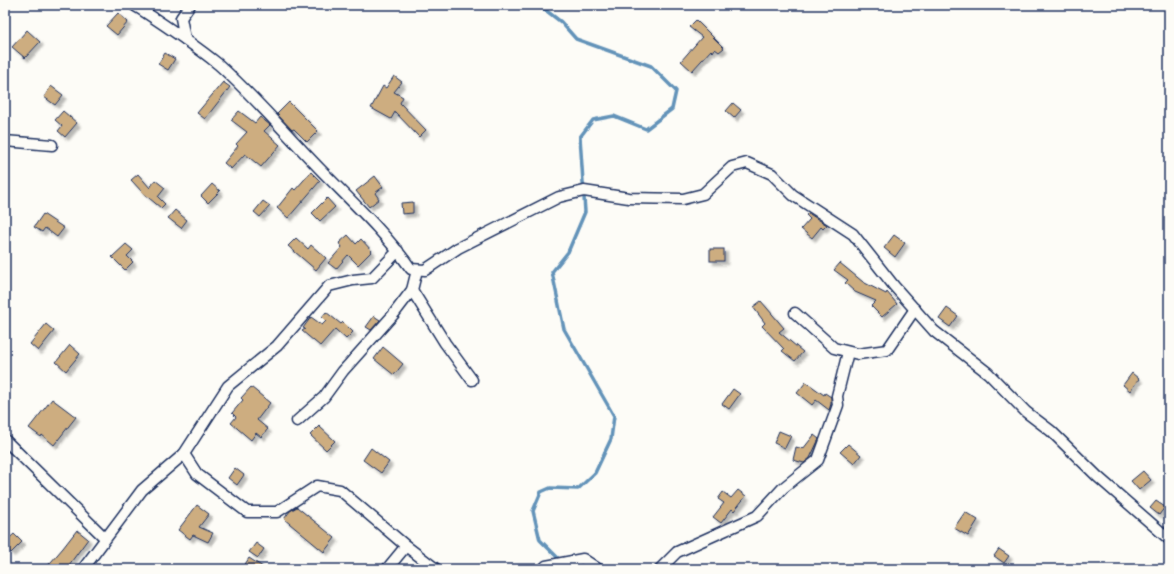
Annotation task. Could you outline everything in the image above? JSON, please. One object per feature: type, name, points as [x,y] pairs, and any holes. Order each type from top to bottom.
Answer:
[{"type":"street","points":[[134,5],[186,38],[250,95],[398,251],[411,269],[425,270],[458,248],[559,198],[584,191],[629,198],[683,199],[703,194],[732,167],[747,163],[772,174],[793,195],[853,234],[894,286],[934,331],[988,373],[1026,412],[1051,431],[1098,477],[1169,539]]},
{"type":"street","points":[[186,38],[181,18],[190,5]]},
{"type":"street","points":[[5,141],[52,145]]},
{"type":"street","points":[[83,569],[142,490],[184,454],[228,386],[277,346],[329,286],[353,280],[372,278],[398,251]]},
{"type":"street","points":[[297,420],[324,397],[343,371],[393,315],[412,290],[417,270]]},
{"type":"street","points":[[412,290],[445,343],[472,380]]},
{"type":"street","points":[[795,312],[834,348],[858,354],[888,350],[915,309]]},
{"type":"street","points":[[660,569],[677,552],[757,516],[783,488],[818,460],[838,405],[837,396],[848,352]]},
{"type":"street","points":[[5,440],[105,538]]},
{"type":"street","points":[[184,454],[197,474],[247,512],[277,512],[317,486],[340,490],[406,546],[436,569]]},
{"type":"street","points":[[387,569],[406,546]]},
{"type":"street","points":[[543,569],[546,566],[583,559],[598,569]]},
{"type":"building","points":[[118,13],[128,22],[117,35],[106,26]]},
{"type":"building","points":[[696,20],[724,48],[719,52],[715,49],[713,52],[711,50],[692,71],[681,61],[702,37],[689,27]]},
{"type":"building","points":[[27,30],[40,42],[25,58],[12,47]]},
{"type":"building","points":[[165,53],[175,59],[168,70],[158,64]]},
{"type":"building","points":[[394,76],[402,82],[394,92],[403,97],[400,103],[426,130],[419,137],[395,112],[391,119],[371,108],[383,86],[386,88]]},
{"type":"building","points":[[223,82],[230,87],[205,119],[197,113]]},
{"type":"building","points":[[51,86],[63,95],[55,105],[44,97]]},
{"type":"building","points":[[289,102],[318,131],[307,142],[294,129],[292,130],[277,114]]},
{"type":"building","points":[[733,103],[741,110],[734,118],[726,111]]},
{"type":"building","points":[[63,111],[77,123],[65,137],[58,131],[62,126],[55,120]]},
{"type":"building","points":[[239,111],[255,123],[260,117],[270,125],[264,131],[280,145],[261,167],[245,154],[231,169],[224,163],[238,146],[236,144],[247,132],[231,120]]},
{"type":"building","points":[[311,172],[320,181],[288,218],[277,208],[293,188],[295,190]]},
{"type":"building","points":[[138,174],[150,188],[155,180],[165,188],[158,197],[165,204],[161,208],[143,193],[131,180]]},
{"type":"building","points":[[375,176],[383,187],[375,193],[379,199],[369,207],[356,191]]},
{"type":"building","points":[[212,184],[220,191],[208,203],[201,196]]},
{"type":"building","points":[[327,198],[335,207],[320,221],[312,213]]},
{"type":"building","points":[[263,201],[270,206],[260,217],[254,212]]},
{"type":"building","points":[[413,202],[413,213],[402,214],[401,203]]},
{"type":"building","points":[[175,210],[187,220],[181,228],[168,218]]},
{"type":"building","points":[[808,213],[827,225],[823,229],[821,227],[812,238],[801,229],[810,219],[806,215]]},
{"type":"building","points":[[43,214],[64,228],[57,237],[45,228],[42,232],[34,227]]},
{"type":"building","points":[[348,235],[356,244],[361,239],[372,251],[358,265],[348,255],[336,269],[328,263],[342,247],[339,243]]},
{"type":"building","points":[[894,235],[905,243],[895,257],[884,248]]},
{"type":"building","points":[[296,238],[308,249],[311,245],[326,258],[316,270],[288,246]]},
{"type":"building","points":[[126,244],[133,250],[127,256],[133,262],[125,270],[112,257]]},
{"type":"building","points":[[710,249],[724,249],[724,261],[710,261]]},
{"type":"building","points":[[840,263],[863,282],[886,294],[887,292],[897,304],[882,317],[871,306],[876,301],[855,292],[845,283],[848,280],[834,270]]},
{"type":"building","points":[[761,301],[784,328],[779,332],[803,352],[795,361],[782,351],[784,349],[762,326],[765,323],[753,307]]},
{"type":"building","points":[[947,308],[958,316],[950,327],[939,319]]},
{"type":"building","points":[[326,312],[341,324],[343,322],[353,332],[346,339],[335,329],[320,346],[302,331],[305,329],[303,328],[311,317],[322,325],[326,321],[322,317]]},
{"type":"building","points":[[374,316],[380,320],[371,330],[366,327]]},
{"type":"building","points":[[46,324],[54,331],[38,351],[30,344]]},
{"type":"building","points":[[70,345],[80,354],[66,371],[56,362]]},
{"type":"building","points":[[383,347],[403,364],[394,375],[374,359]]},
{"type":"building","points":[[1132,373],[1139,379],[1130,391],[1123,385]]},
{"type":"building","points":[[806,382],[824,395],[825,393],[831,397],[829,410],[816,400],[812,405],[797,393]]},
{"type":"building","points":[[251,387],[270,403],[257,420],[268,429],[261,437],[256,433],[251,440],[231,423],[236,417],[232,413],[243,400],[241,398]]},
{"type":"building","points":[[733,389],[740,394],[729,409],[722,404]]},
{"type":"building","points":[[52,399],[76,417],[54,445],[42,435],[41,437],[29,428]]},
{"type":"building","points":[[319,426],[335,441],[326,450],[310,435]]},
{"type":"building","points":[[779,431],[791,436],[785,448],[774,443]]},
{"type":"building","points":[[814,435],[819,439],[810,458],[804,463],[793,460],[796,447],[803,449]]},
{"type":"building","points":[[848,444],[861,455],[854,464],[840,452]]},
{"type":"building","points":[[371,448],[389,462],[381,473],[363,460]]},
{"type":"building","points":[[235,468],[244,475],[237,485],[228,478]]},
{"type":"building","points":[[1143,471],[1151,480],[1139,490],[1131,481]]},
{"type":"building","points":[[738,490],[746,496],[734,511],[732,509],[721,523],[713,517],[724,503],[718,499],[723,492],[731,498]]},
{"type":"building","points":[[1156,501],[1165,507],[1159,515],[1150,508]]},
{"type":"building","points":[[197,505],[209,514],[199,527],[213,533],[208,542],[193,535],[190,539],[178,530]]},
{"type":"building","points":[[297,507],[335,538],[324,552],[284,519],[290,511]]},
{"type":"building","points":[[965,512],[978,520],[968,536],[954,528]]},
{"type":"building","points":[[77,530],[88,539],[66,569],[45,569],[63,548]]},
{"type":"building","points":[[14,534],[22,542],[11,553],[5,547],[5,542]]},
{"type":"building","points":[[256,543],[264,549],[258,558],[249,552]]},
{"type":"building","points":[[999,549],[1009,556],[1004,563],[994,556]]},
{"type":"building","points":[[249,558],[266,569],[242,569]]},
{"type":"waterway","points":[[539,5],[561,22],[576,39],[651,66],[676,91],[672,109],[646,129],[614,116],[593,120],[580,137],[585,212],[568,252],[552,272],[564,329],[614,416],[611,439],[595,473],[578,489],[550,488],[541,492],[533,511],[540,540],[562,562],[563,569]]}]
